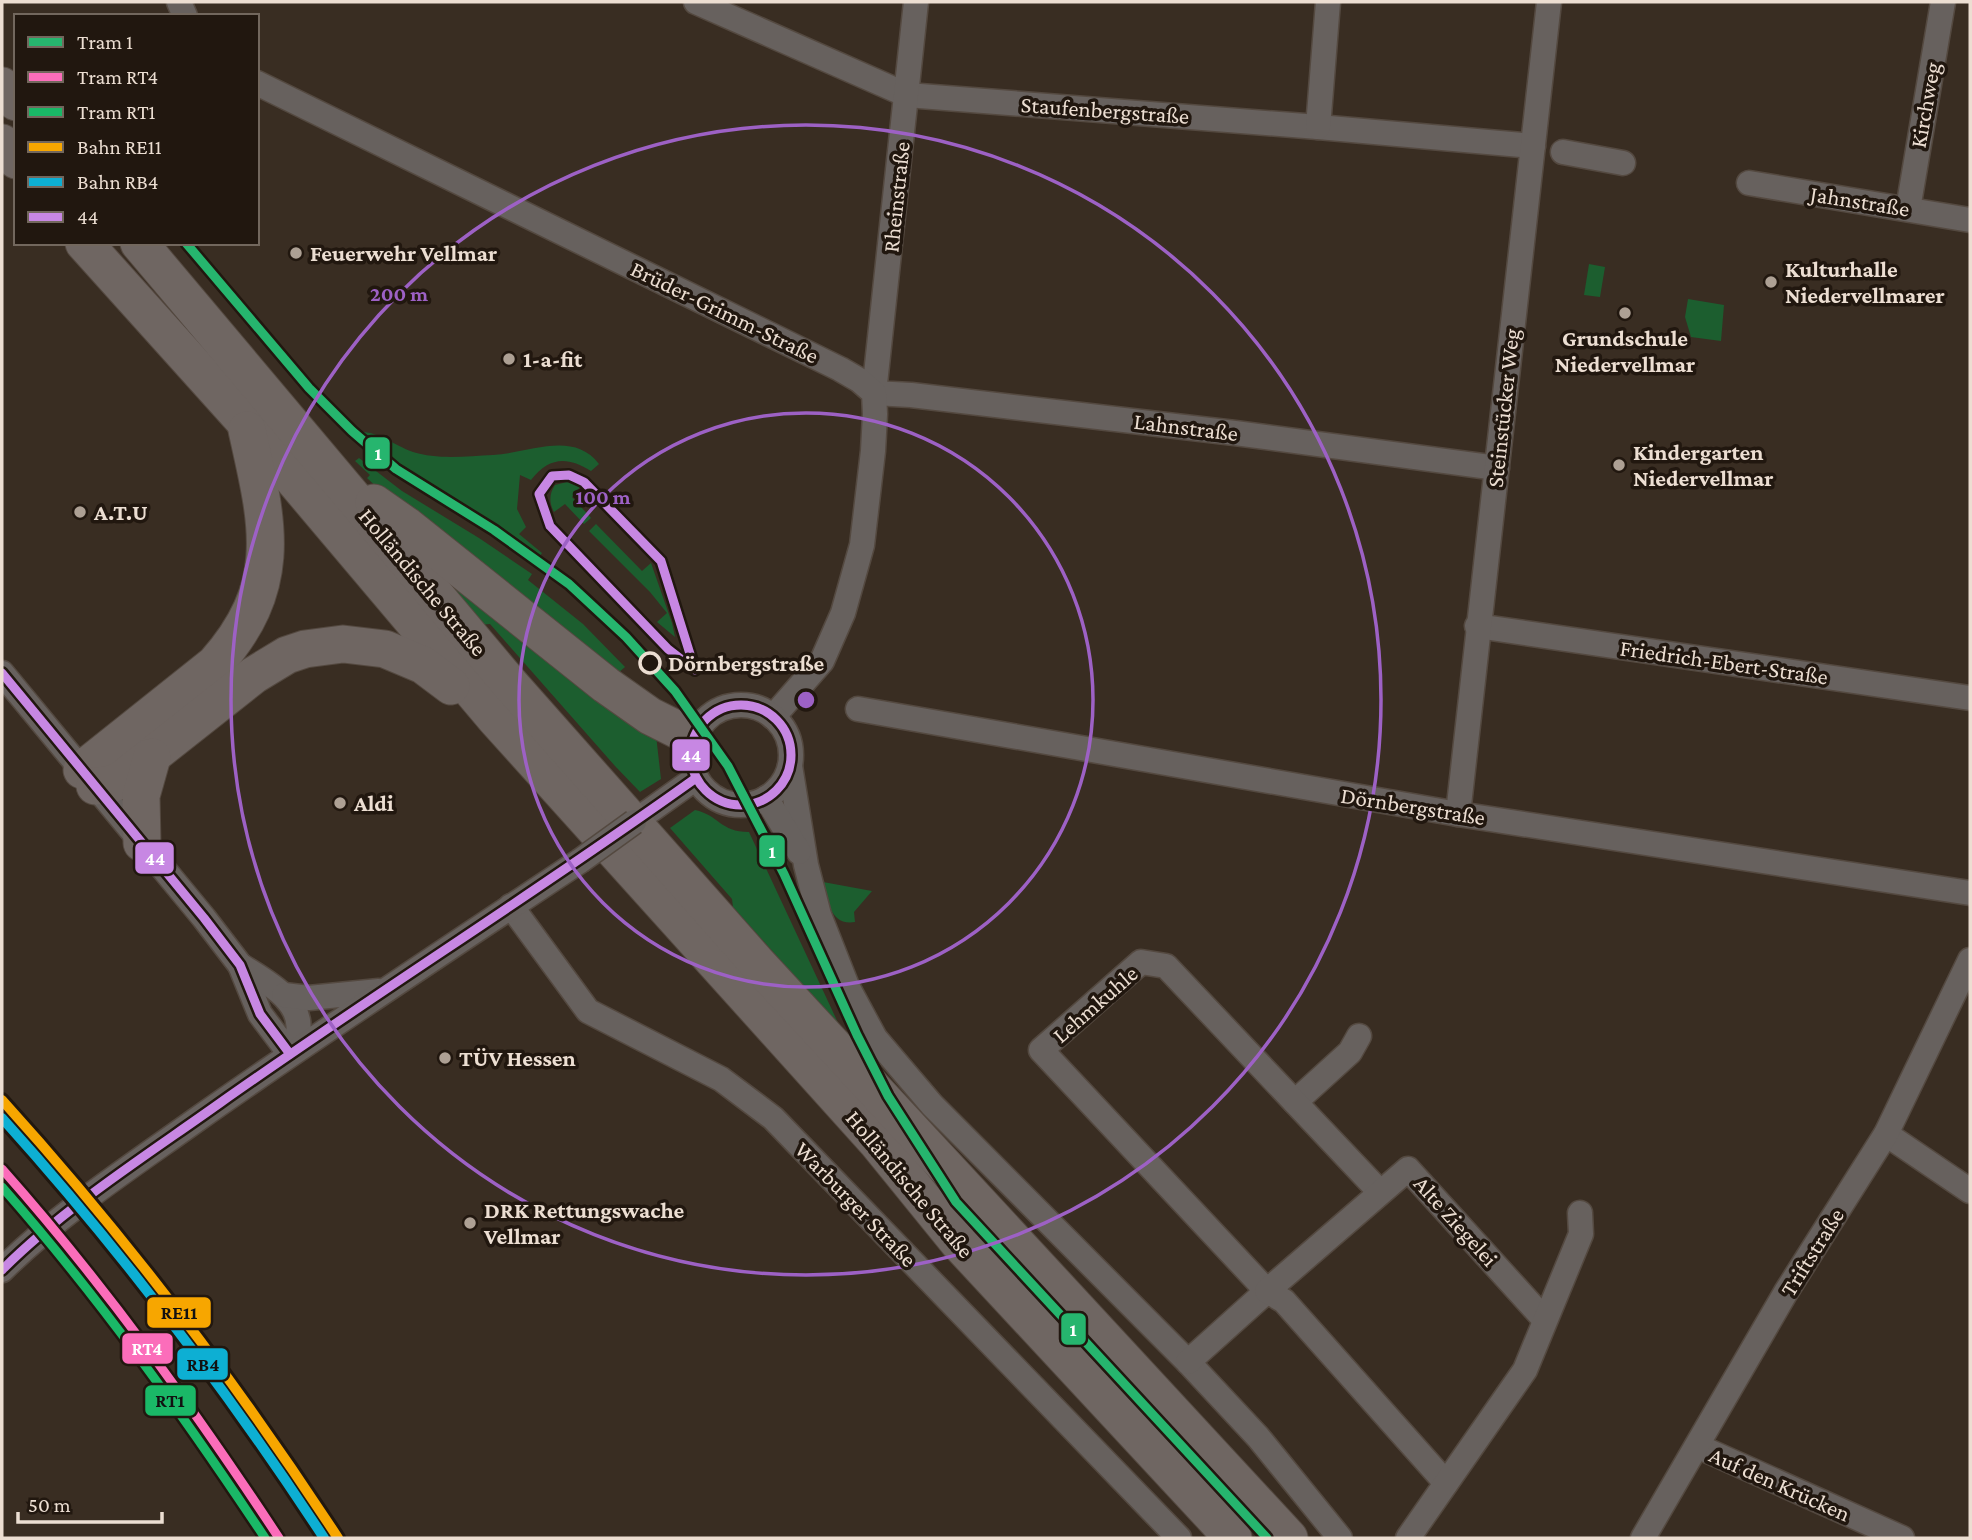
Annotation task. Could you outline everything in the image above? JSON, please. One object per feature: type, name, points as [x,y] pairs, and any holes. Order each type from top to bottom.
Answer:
[{"type":"highway","points":[[2,86],[14,100]]},
{"type":"highway","points":[[2,143],[14,158]]},
{"type":"highway","name":"Holländische Straße","points":[[86,245],[245,422],[495,718],[877,1142],[958,1243],[1233,1538]]},
{"type":"highway","name":"Holländische Straße","points":[[141,245],[510,684],[713,914],[1289,1538]]},
{"type":"highway","points":[[245,422],[266,524],[264,568],[252,610],[230,648],[215,664],[88,778],[108,785],[121,780],[270,664],[296,652],[324,645],[364,645],[405,656],[424,665],[495,718]]},
{"type":"highway","points":[[335,478],[407,526],[606,685],[650,716],[694,738]]},
{"type":"highway","points":[[142,843],[141,796],[152,757]]},
{"type":"street","name":"Staufenbergstraße","points":[[696,2],[907,95],[1533,146]]},
{"type":"street","name":"Rheinstraße","points":[[874,393],[916,2]]},
{"type":"street","points":[[1318,127],[1328,2]]},
{"type":"street","name":"Steinstücker Weg","points":[[1458,814],[1549,2]]},
{"type":"street","name":"Kirchweg","points":[[1908,209],[1943,2]]},
{"type":"street","name":"Brüder-Grimm-Straße","points":[[259,84],[841,369],[874,393]]},
{"type":"street","points":[[1563,152],[1623,163]]},
{"type":"street","name":"Jahnstraße","points":[[1749,183],[1970,220]]},
{"type":"street","points":[[773,717],[822,661],[843,613],[862,545],[873,451],[874,393]]},
{"type":"street","name":"Lahnstraße","points":[[874,393],[1208,430],[1497,468]]},
{"type":"street","name":"Friedrich-Ebert-Straße","points":[[1478,626],[1970,698]]},
{"type":"street","points":[[2,673],[240,965],[260,1014],[290,1054]]},
{"type":"street","points":[[790,766],[785,779],[766,799],[744,805],[727,803],[714,798],[696,778],[691,765],[691,751],[701,725],[722,709],[735,705],[762,709],[782,727],[789,739],[790,766],[806,864],[819,915],[843,976],[875,1038],[932,1105],[1188,1362],[1258,1437],[1340,1538]]},
{"type":"street","name":"Dörnbergstraße","points":[[858,709],[1458,814],[1970,893]]},
{"type":"street","points":[[2,1270],[20,1252],[114,1178],[290,1054],[580,860],[696,778]]},
{"type":"street","points":[[766,799],[806,864]]},
{"type":"street","name":"Warburger Straße","points":[[511,906],[588,1012],[720,1079],[773,1118],[1179,1538]]},
{"type":"street","name":"Triftstraße","points":[[1643,1538],[1786,1292],[1886,1133],[1970,960]]},
{"type":"street","name":"Lehmkuhle","points":[[1266,1291],[1041,1051],[1141,962],[1166,966],[1380,1192]]},
{"type":"street","points":[[240,965],[284,995],[298,1021],[298,1035],[290,1054]]},
{"type":"street","points":[[284,995],[309,998],[383,991]]},
{"type":"street","points":[[1295,1102],[1350,1052],[1359,1037]]},
{"type":"street","points":[[1886,1133],[1970,1191]]},
{"type":"street","name":"Alte Ziegelei","points":[[1188,1362],[1408,1169],[1544,1319]]},
{"type":"street","points":[[1408,1538],[1525,1370],[1581,1234],[1580,1213]]},
{"type":"street","points":[[1266,1291],[1284,1301],[1446,1483]]},
{"type":"street","name":"Auf den Krücken","points":[[1697,1446],[1902,1538]]},
{"type":"green space","points":[[1589,264],[1605,267],[1600,297],[1584,295]]},
{"type":"green space","points":[[1688,299],[1724,305],[1721,341],[1691,337],[1685,317]]},
{"type":"green space","points":[[358,431],[381,437],[413,452],[433,456],[493,455],[564,446],[577,448],[599,464],[591,471],[574,463],[559,461],[545,467],[531,480],[520,475],[517,509],[526,527],[519,534],[542,553],[540,556],[504,529],[409,471]]},
{"type":"green space","points":[[359,458],[402,491],[532,574],[528,580],[583,624],[625,667],[611,679],[402,511],[367,478],[370,475],[355,461]]},
{"type":"green space","points":[[567,482],[580,487],[572,497],[591,518],[584,524],[565,504],[554,512],[552,509],[550,499],[553,488]]},
{"type":"green space","points":[[596,524],[642,571],[651,563],[675,637],[657,622],[667,613],[650,592],[589,531]]},
{"type":"green space","points":[[427,550],[656,735],[661,779],[640,792],[490,624],[479,625],[451,594]]},
{"type":"green space","points":[[695,810],[732,829],[749,832],[840,1027],[733,907],[732,899],[670,828]]},
{"type":"green space","points":[[823,882],[872,891],[854,912],[855,922],[840,920],[835,916]]},
{"type":"tram line","name":"1","points":[[188,245],[309,388],[352,431],[396,469],[494,530],[569,584],[626,637],[675,691],[728,766],[784,874],[857,1035],[888,1096],[956,1202],[1267,1538]]},
{"type":"tram line","name":"RT4","points":[[2,1169],[77,1257],[147,1349],[279,1538]]},
{"type":"tram line","name":"RT1","points":[[2,1187],[73,1271],[140,1358],[265,1538]]},
{"type":"rail line","name":"RE11","points":[[2,1100],[93,1204],[179,1312],[260,1423],[338,1538]]},
{"type":"rail line","name":"RB4","points":[[2,1118],[89,1218],[171,1322],[250,1428],[324,1538]]},
{"type":"transit line","name":"44","points":[[569,475],[584,482],[661,561],[695,670],[668,649],[550,526],[539,494],[552,476],[569,475]]},
{"type":"transit line","name":"44","points":[[2,673],[240,965],[260,1014],[290,1054]]},
{"type":"transit line","name":"44","points":[[741,705],[760,709],[776,720],[787,736],[791,755],[787,774],[776,790],[760,801],[741,805],[722,801],[706,790],[695,774],[691,755],[695,736],[706,720],[722,709],[741,705]]},
{"type":"transit line","name":"44","points":[[2,1270],[79,1203],[136,1162],[696,778]]},
{"type":"place","name":"Feuerwehr Vellmar","points":[[296,253]]},
{"type":"place","name":"Kulturhalle Niedervellmarer","points":[[1771,282]]},
{"type":"place","name":"Grundschule Niedervellmar","points":[[1625,313]]},
{"type":"place","name":"1-a-fit","points":[[509,359]]},
{"type":"place","name":"Kindergarten Niedervellmar","points":[[1619,465]]},
{"type":"place","name":"A.T.U","points":[[80,512]]},
{"type":"place","name":"Dörnbergstraße","points":[[650,663]]},
{"type":"place","name":"Aldi","points":[[340,803]]},
{"type":"place","name":"TÜV Hessen","points":[[445,1058]]},
{"type":"place","name":"DRK Rettungswache Vellmar","points":[[470,1223]]}]
